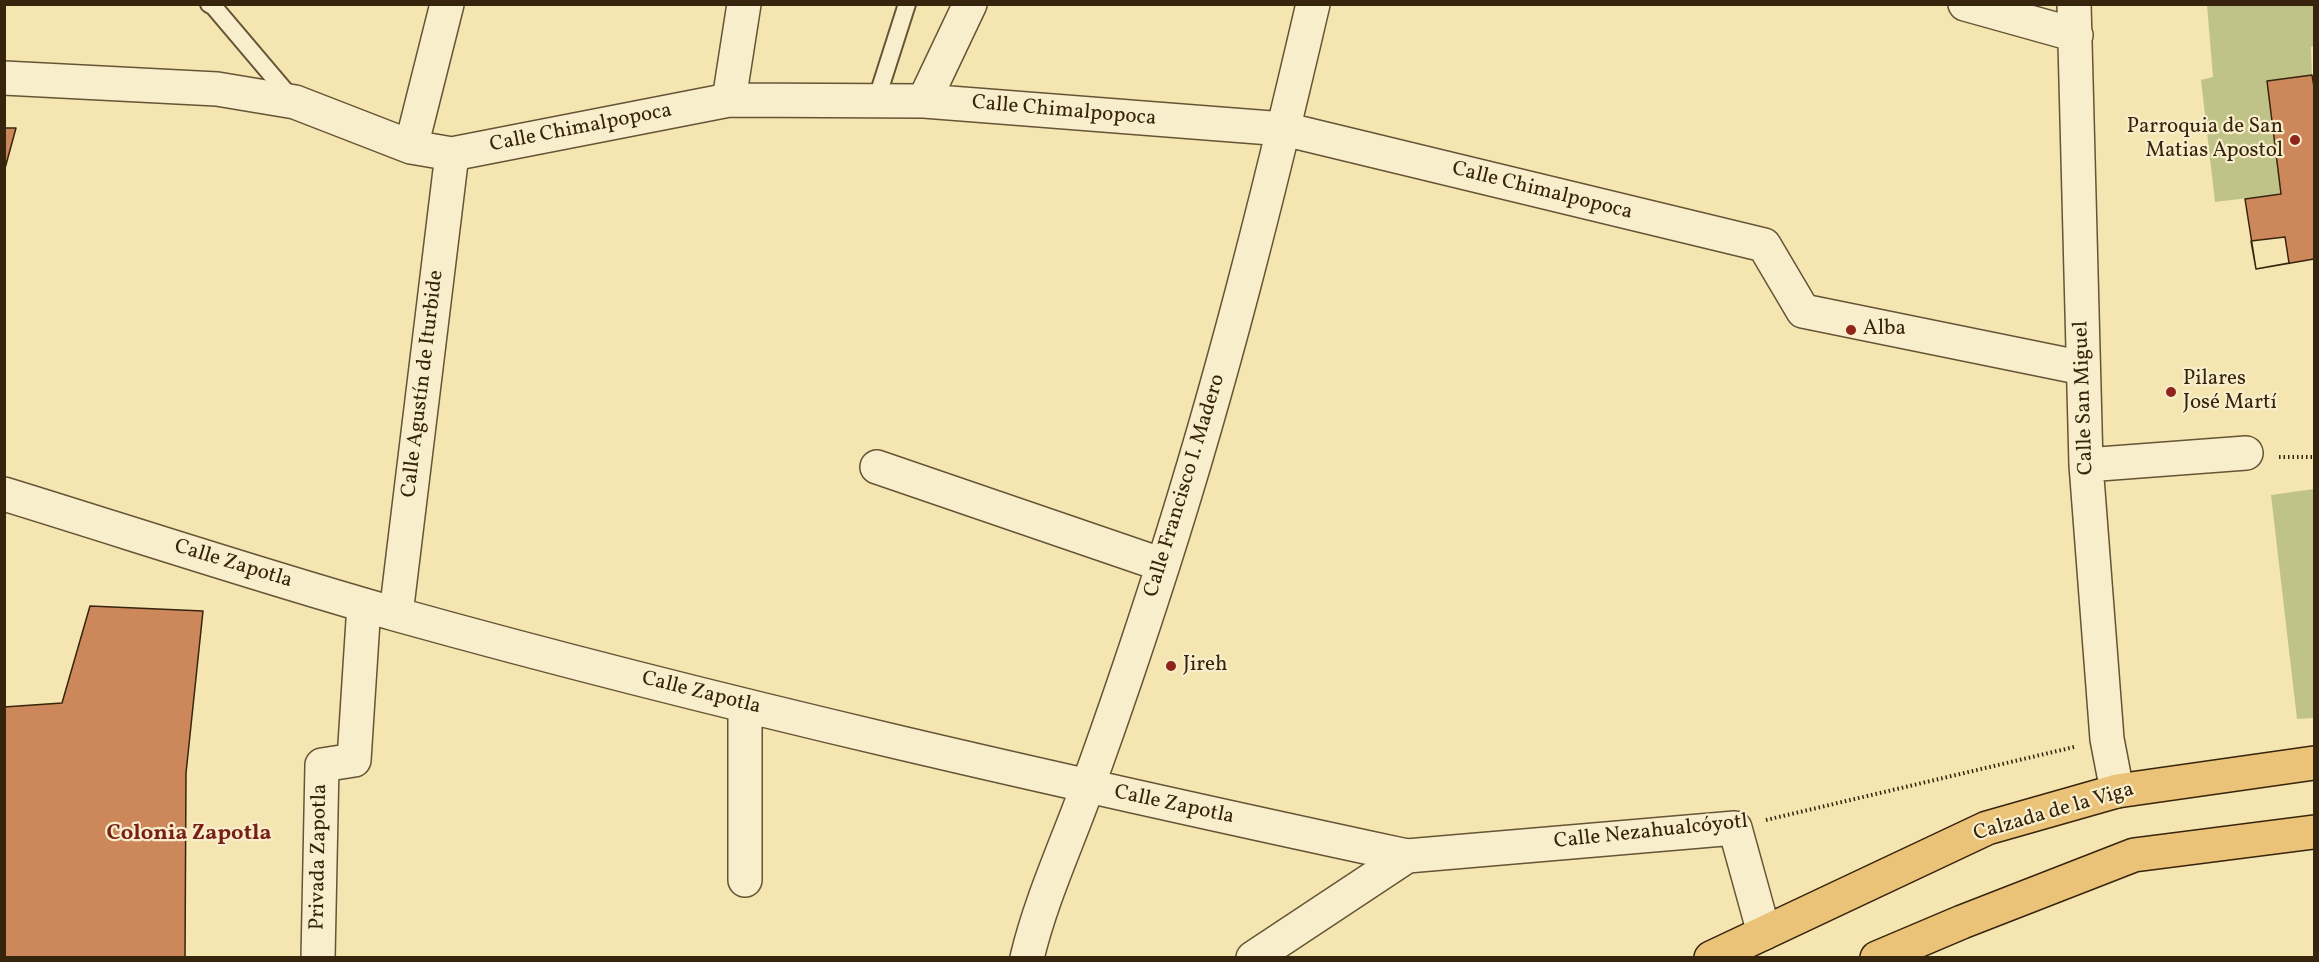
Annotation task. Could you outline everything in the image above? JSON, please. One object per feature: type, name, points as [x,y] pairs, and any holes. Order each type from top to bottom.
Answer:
[{"type":"main road","name":"Calzada de la Viga","points":[[1711,957],[1987,828],[2117,791],[2314,763]]},
{"type":"main road","points":[[1877,957],[2134,855],[2314,832]]},
{"type":"street","points":[[411,147],[447,4]]},
{"type":"street","points":[[729,100],[744,4]]},
{"type":"street","points":[[924,100],[970,4]]},
{"type":"street","name":"Calle Francisco I. Madero","points":[[1027,957],[1036,921],[1088,787],[1163,565],[1228,348],[1284,129],[1313,4]]},
{"type":"street","points":[[1965,4],[2075,20]]},
{"type":"street","name":"Calle San Miguel","points":[[2075,20],[2086,465],[2107,739],[2117,791]]},
{"type":"street","name":"Calle Chimalpopoca","points":[[4,78],[217,89],[295,102],[411,147],[452,154],[729,100],[924,100],[1284,129],[1764,246],[1803,311],[2083,368]]},
{"type":"street","name":"Calle Agustín de Iturbide","points":[[396,614],[452,154]]},
{"type":"street","points":[[2086,465],[2246,453]]},
{"type":"street","points":[[877,467],[1163,565]]},
{"type":"street","name":"Calle Zapotla","points":[[4,494],[364,605],[745,706],[1088,787],[1407,856]]},
{"type":"street","name":"Privada Zapotla","points":[[318,957],[322,765],[354,760],[364,605]]},
{"type":"street","points":[[745,706],[746,880]]},
{"type":"street","points":[[1735,828],[1764,933]]},
{"type":"street","name":"Calle Nezahualcóyotl","points":[[1253,957],[1407,856],[1735,828]]},
{"type":"lane","points":[[209,4],[295,102]]},
{"type":"lane","points":[[876,101],[907,4]]},
{"type":"path","name":"Calle Nezahualcóyotl","points":[[1735,828],[2107,739]]},
{"type":"green space","points":[[2207,5],[2314,5],[2312,75],[2268,81],[2281,194],[2215,202],[2201,80],[2213,77]]},
{"type":"green space","points":[[2314,489],[2314,718],[2297,719],[2271,495]]},
{"type":"building","name":"Parroquia de San Matias Apostol","points":[[2312,75],[2314,87],[2314,259],[2256,269],[2245,199],[2281,194],[2267,81]]},
{"type":"building","points":[[4,128],[16,128],[4,172]]},
{"type":"building","points":[[2285,237],[2289,263],[2256,269],[2251,241]]},
{"type":"building","points":[[90,606],[203,611],[186,773],[185,958],[4,958],[4,707],[62,703]]},
{"type":"place","name":"Parroquia de San Matias Apostol","points":[[2295,140]]},
{"type":"place","name":"Alba","points":[[1851,330]]},
{"type":"place","name":"Pilares José Martí","points":[[2171,392]]},
{"type":"place","name":"Jireh","points":[[1171,666]]},
{"type":"district","name":"Colonia Zapotla","points":[[189,835]]}]
